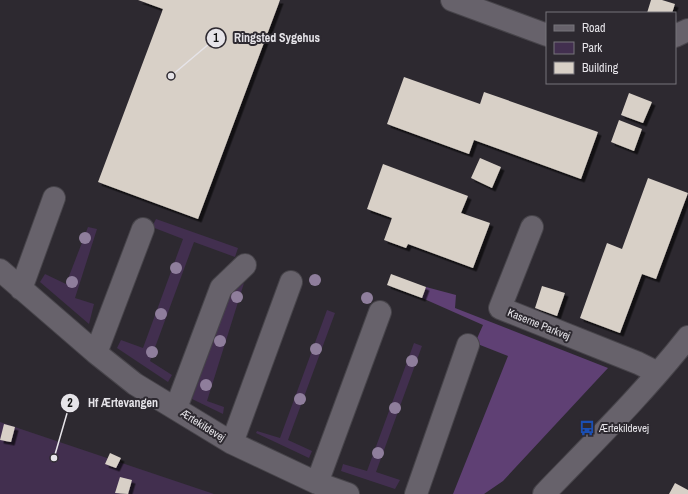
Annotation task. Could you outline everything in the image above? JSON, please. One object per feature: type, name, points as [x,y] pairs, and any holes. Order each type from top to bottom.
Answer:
[{"type":"street","points":[[452,0],[546,35]]},
{"type":"street","points":[[676,36],[688,30]]},
{"type":"street","points":[[21,289],[54,198]]},
{"type":"street","name":"Kaserne Parkvej","points":[[532,227],[500,308],[638,363],[658,373]]},
{"type":"street","points":[[96,353],[143,230]]},
{"type":"street","points":[[176,408],[221,288],[245,265]]},
{"type":"street","name":"Ærtekildevej","points":[[0,270],[96,353],[135,384],[232,443],[317,484],[348,494]]},
{"type":"street","points":[[232,443],[291,282]]},
{"type":"street","points":[[317,484],[380,312]]},
{"type":"street","points":[[544,494],[616,419],[658,373],[688,337]]},
{"type":"street","points":[[416,494],[468,345]]},
{"type":"green space","points":[[156,219],[238,248],[235,257],[194,242],[150,361],[172,375],[168,382],[117,348],[121,340],[143,348],[183,239],[152,227]]},
{"type":"green space","points":[[88,227],[97,229],[75,298],[94,304],[89,324],[40,282],[45,274],[66,284]]},
{"type":"green space","points":[[244,283],[207,401],[224,407],[223,414],[192,399],[230,295]]},
{"type":"green space","points":[[327,310],[335,313],[288,440],[312,451],[309,458],[256,433],[257,431],[280,438]]},
{"type":"green space","points":[[414,343],[422,346],[376,472],[400,480],[395,489],[341,471],[343,464],[367,471]]},
{"type":"green space","points":[[0,422],[214,494],[0,494]]},
{"type":"shaded area","points":[[426,287],[456,295],[455,308],[608,368],[503,481],[484,494],[453,494],[508,356],[475,343],[483,325],[422,298]]},
{"type":"building","points":[[138,0],[280,0],[198,219],[98,182],[163,9]]},
{"type":"building","points":[[651,0],[662,0],[675,4],[672,12],[647,12]]},
{"type":"building","points":[[404,77],[480,104],[484,92],[598,132],[581,179],[474,140],[469,154],[387,124]]},
{"type":"building","points":[[629,93],[652,102],[643,123],[621,115]]},
{"type":"building","points":[[619,120],[642,129],[634,151],[611,142]]},
{"type":"building","points":[[480,158],[501,167],[492,188],[471,178]]},
{"type":"building","points":[[383,164],[468,196],[461,213],[490,223],[473,268],[408,244],[406,248],[384,240],[392,218],[367,209]]},
{"type":"building","points":[[648,178],[688,193],[656,279],[642,274],[620,333],[580,318],[607,243],[622,249]]},
{"type":"building","points":[[391,274],[426,287],[422,298],[387,285]]},
{"type":"building","points":[[542,286],[565,293],[557,316],[535,308]]},
{"type":"building","points":[[4,424],[15,427],[11,442],[0,440]]},
{"type":"building","points":[[110,453],[121,458],[116,468],[105,464]]},
{"type":"building","points":[[120,477],[132,480],[128,494],[115,493]]},
{"type":"building","points":[[675,483],[688,490],[688,494],[669,494]]},
{"type":"place","name":"Ringsted Sygehus","points":[[171,76]]},
{"type":"place","name":"Ærtekildevej","points":[[587,428]]},
{"type":"place","name":"Hf Ærtevangen","points":[[54,458]]}]
